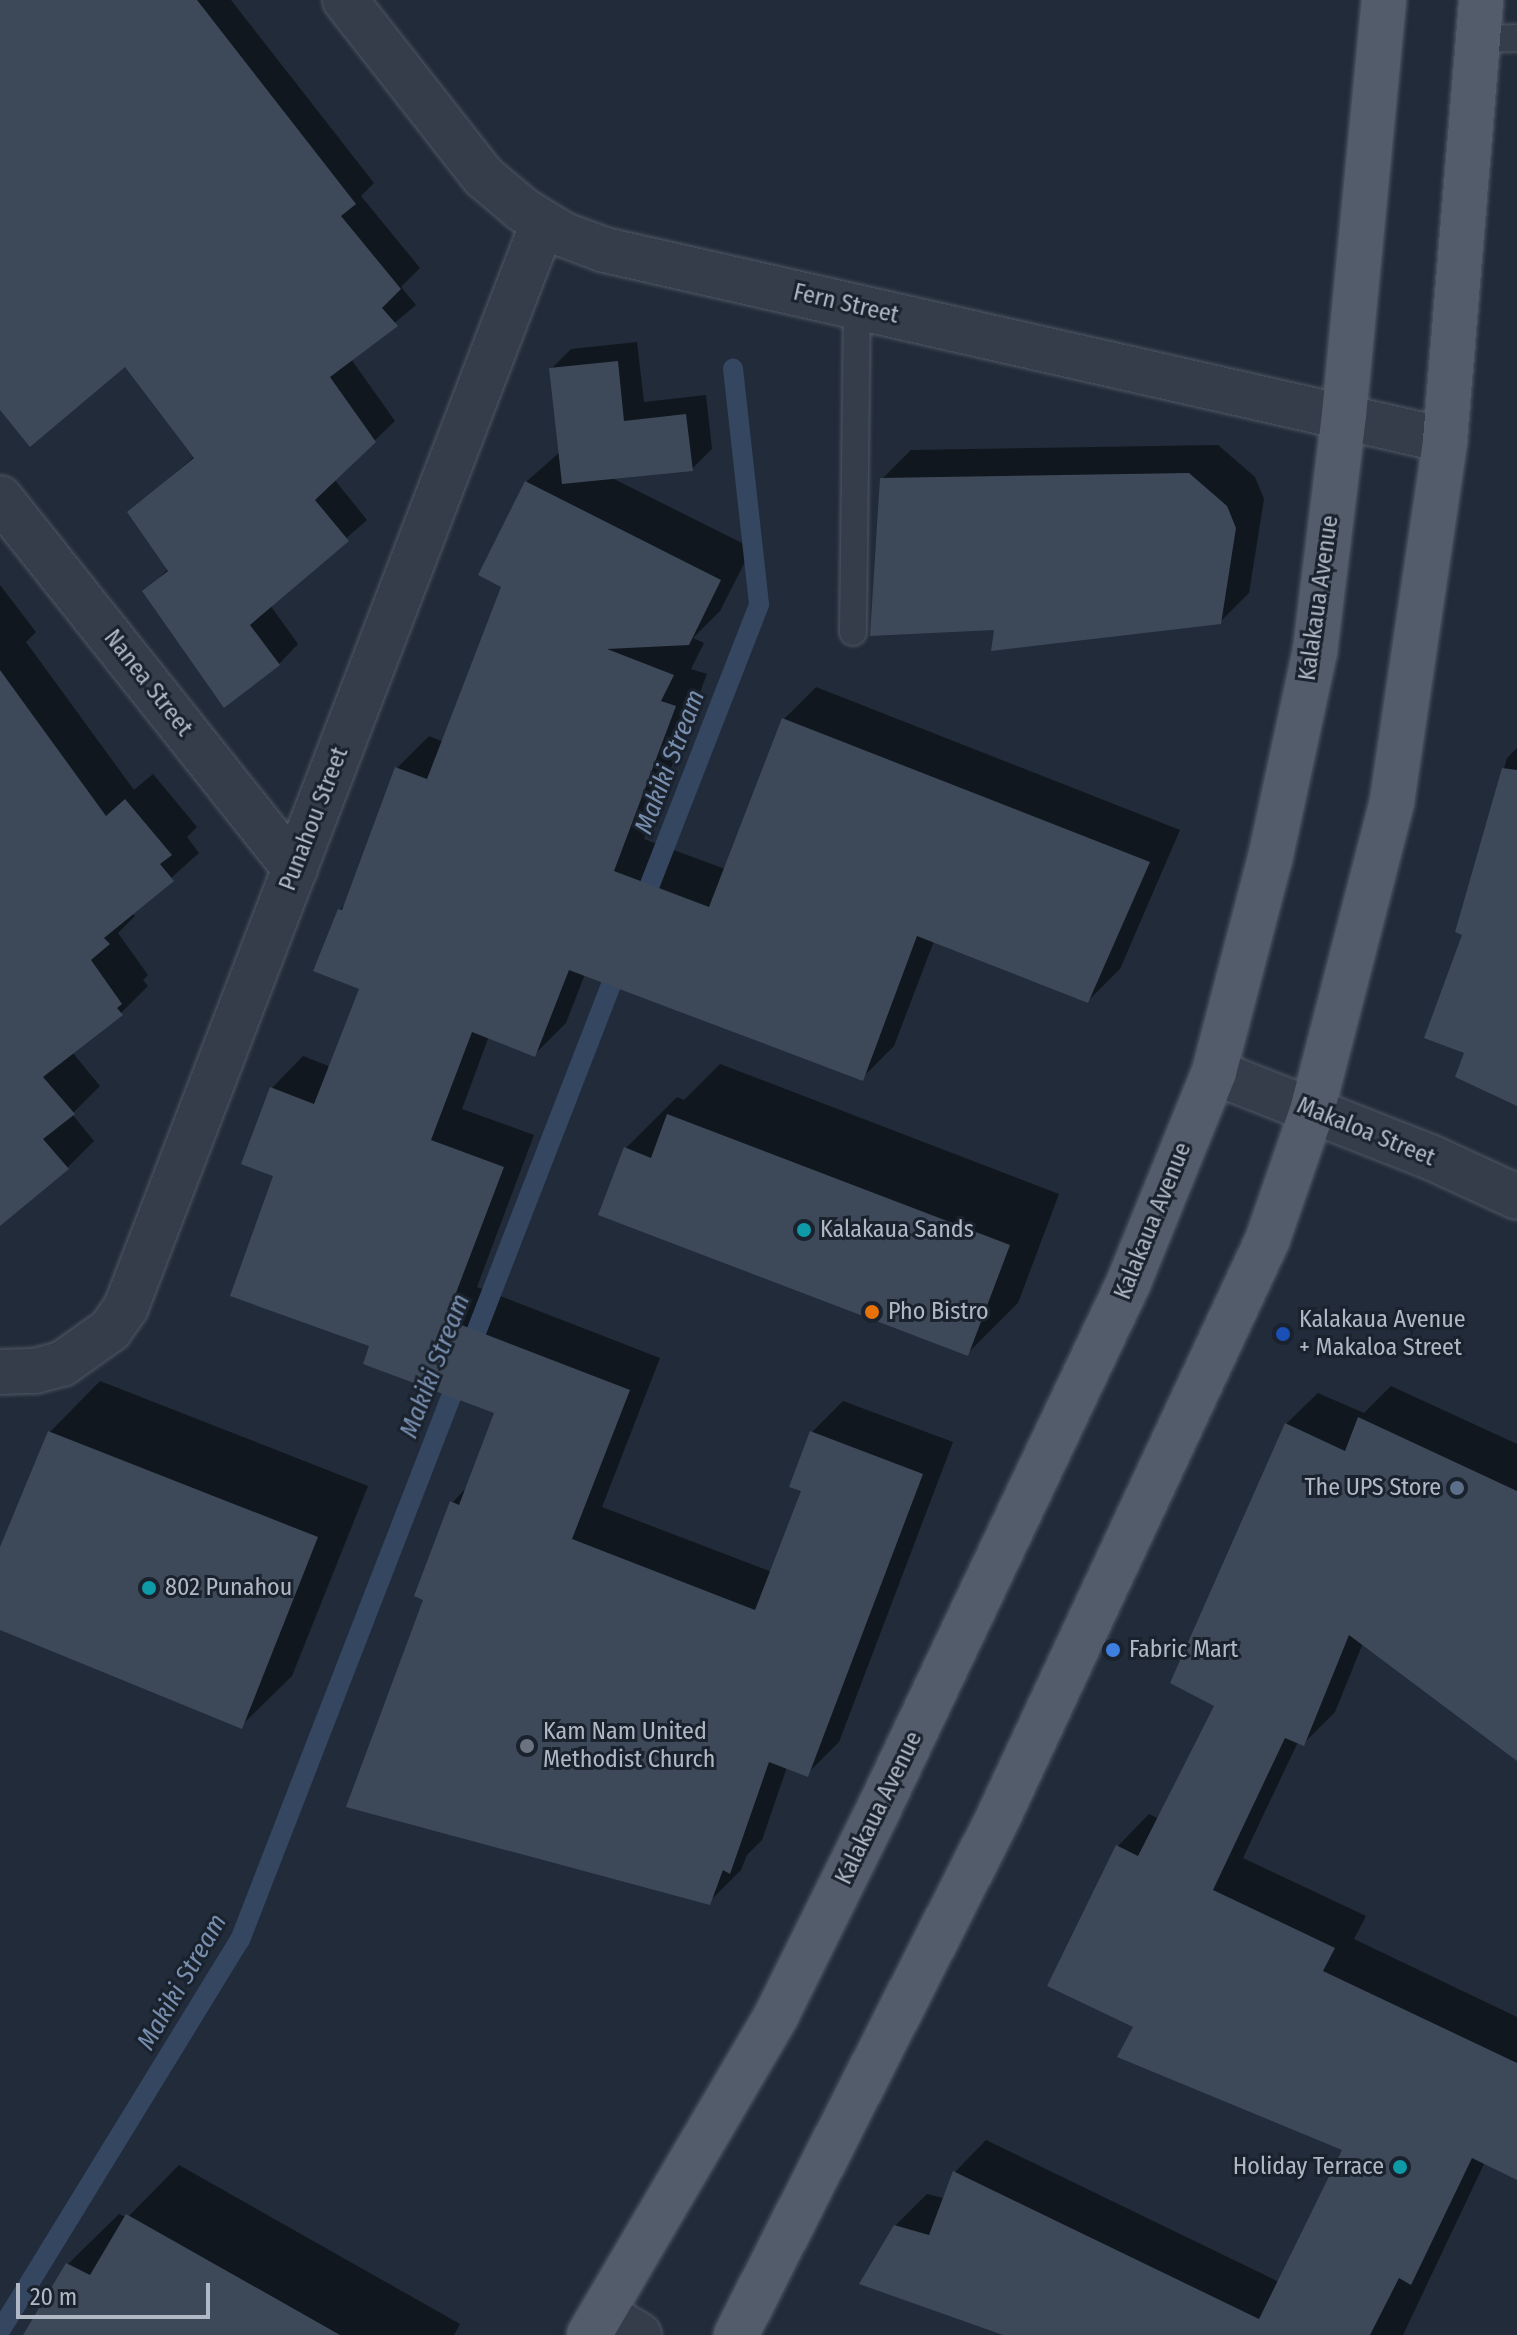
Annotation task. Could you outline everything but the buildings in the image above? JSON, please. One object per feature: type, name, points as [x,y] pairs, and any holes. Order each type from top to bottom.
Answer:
[{"type":"main road","name":"Kalakaua Avenue","points":[[596,2324],[777,2014],[875,1817],[1128,1284],[1214,1072],[1270,859],[1315,651],[1344,415],[1384,0]]},
{"type":"main road","points":[[736,2335],[997,1820],[1267,1241],[1312,1111],[1392,801],[1445,440],[1491,26]]},
{"type":"street","name":"Fern Street","points":[[345,0],[484,177],[543,223],[605,250],[1445,440]]},
{"type":"street","name":"Punahou Street","points":[[17,1372],[62,1364],[88,1349],[110,1330],[126,1307],[543,223]]},
{"type":"street","name":"Nanea Street","points":[[0,498],[295,869]]},
{"type":"street","name":"Makaloa Street","points":[[1214,1072],[1430,1157],[1517,1197]]},
{"type":"street","points":[[596,2324],[639,2335]]},
{"type":"lane","points":[[853,632],[857,307]]},
{"type":"waterway","name":"Makiki Stream","points":[[640,910],[759,604],[733,368]]},
{"type":"waterway","name":"Makiki Stream","points":[[0,2331],[240,1940],[620,962]]},
{"type":"place","name":"Kalakaua Sands","points":[[804,1230]]},
{"type":"place","name":"Pho Bistro","points":[[872,1312]]},
{"type":"place","name":"Kalakaua Avenue + Makaloa Street","points":[[1283,1334]]},
{"type":"place","name":"The UPS Store","points":[[1457,1488]]},
{"type":"place","name":"802 Punahou","points":[[149,1588]]},
{"type":"place","name":"Fabric Mart","points":[[1113,1650]]},
{"type":"place","name":"Kam Nam United Methodist Church","points":[[527,1746]]},
{"type":"place","name":"Holiday Terrace","points":[[1400,2167]]}]
